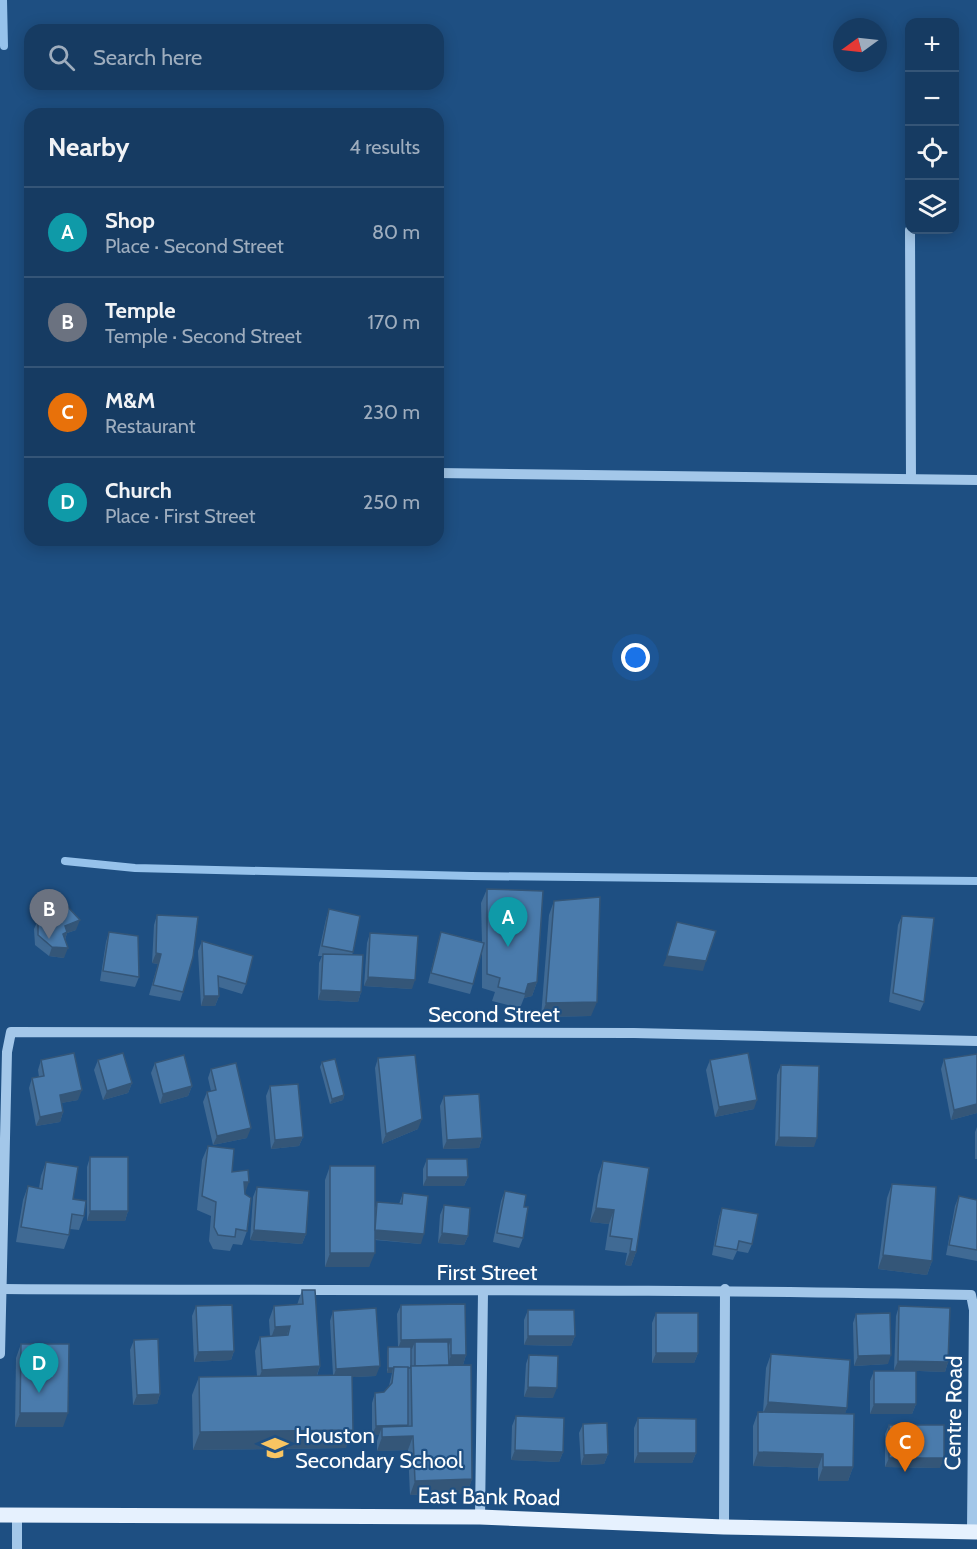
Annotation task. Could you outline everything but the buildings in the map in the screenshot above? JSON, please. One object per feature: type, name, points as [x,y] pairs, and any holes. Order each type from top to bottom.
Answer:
[{"type":"main road","name":"East Bank Road","points":[[0,1515],[480,1517],[724,1527],[974,1531]]},
{"type":"street","points":[[910,234],[911,479]]},
{"type":"street","points":[[444,473],[977,480]]},
{"type":"street","name":"Second Street","points":[[3,1289],[7,1052],[11,1032],[634,1033],[977,1041]]},
{"type":"street","points":[[0,1354],[3,1289]]},
{"type":"street","name":"First Street","points":[[3,1289],[483,1292],[725,1289],[971,1295]]},
{"type":"street","points":[[724,1527],[725,1289]]},
{"type":"street","points":[[480,1517],[483,1292]]},
{"type":"street","name":"Centre Road","points":[[971,1295],[974,1310],[974,1531]]},
{"type":"street","points":[[17,1516],[17,1549]]},
{"type":"waterway","points":[[3,0],[4,46]]},
{"type":"waterway","points":[[65,861],[135,868],[471,876],[977,881]]},
{"type":"place","name":"Temple","points":[[49,939]]},
{"type":"place","name":"Shop","points":[[508,947]]},
{"type":"place","name":"Church","points":[[39,1393]]},
{"type":"place","name":"Houston Secondary School","points":[[275,1448]]},
{"type":"place","name":"M&M","points":[[905,1472]]}]
